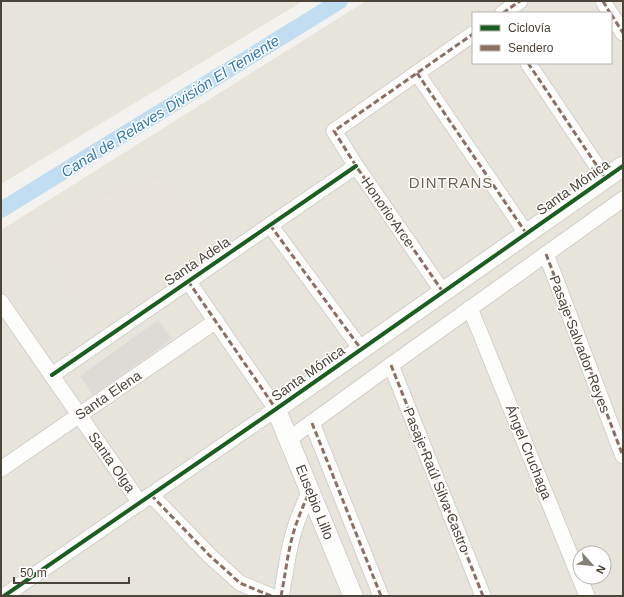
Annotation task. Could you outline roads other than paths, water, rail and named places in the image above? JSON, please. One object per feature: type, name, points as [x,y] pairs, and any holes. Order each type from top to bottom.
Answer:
[{"type":"street","points":[[504,12],[520,1]]},
{"type":"street","points":[[603,1],[610,12]]},
{"type":"street","points":[[612,15],[623,33]]},
{"type":"street","points":[[472,35],[417,73],[526,233]]},
{"type":"street","points":[[529,64],[605,178]]},
{"type":"street","name":"Honorio Arce","points":[[417,73],[334,131],[356,166],[443,292]]},
{"type":"street","name":"Santa Adela","points":[[52,375],[356,166]]},
{"type":"street","name":"Santa Mónica","points":[[4,596],[276,409],[623,166]]},
{"type":"street","points":[[289,439],[623,198]]},
{"type":"street","points":[[270,225],[361,349]]},
{"type":"street","name":"Pasaje Salvador Reyes","points":[[546,254],[623,456]]},
{"type":"street","points":[[188,281],[276,409]]},
{"type":"street","name":"Santa Olga","points":[[1,302],[79,415],[146,499],[240,583],[271,596]]},
{"type":"street","name":"Ángel Cruchaga","points":[[470,308],[587,596]]},
{"type":"street","name":"Santa Elena","points":[[1,469],[216,321]]},
{"type":"street","name":"Pasaje Raúl Silva Castro","points":[[391,365],[483,596]]},
{"type":"street","name":"Eusebio Lillo","points":[[276,409],[353,596]]},
{"type":"street","points":[[312,423],[381,596]]},
{"type":"street","points":[[281,596],[292,536],[310,491]]},
{"type":"waterway","name":"Canal de Relaves División El Teniente","points":[[1,210],[340,1]]},
{"type":"district","name":"DINTRANS","points":[[451,182]]}]
